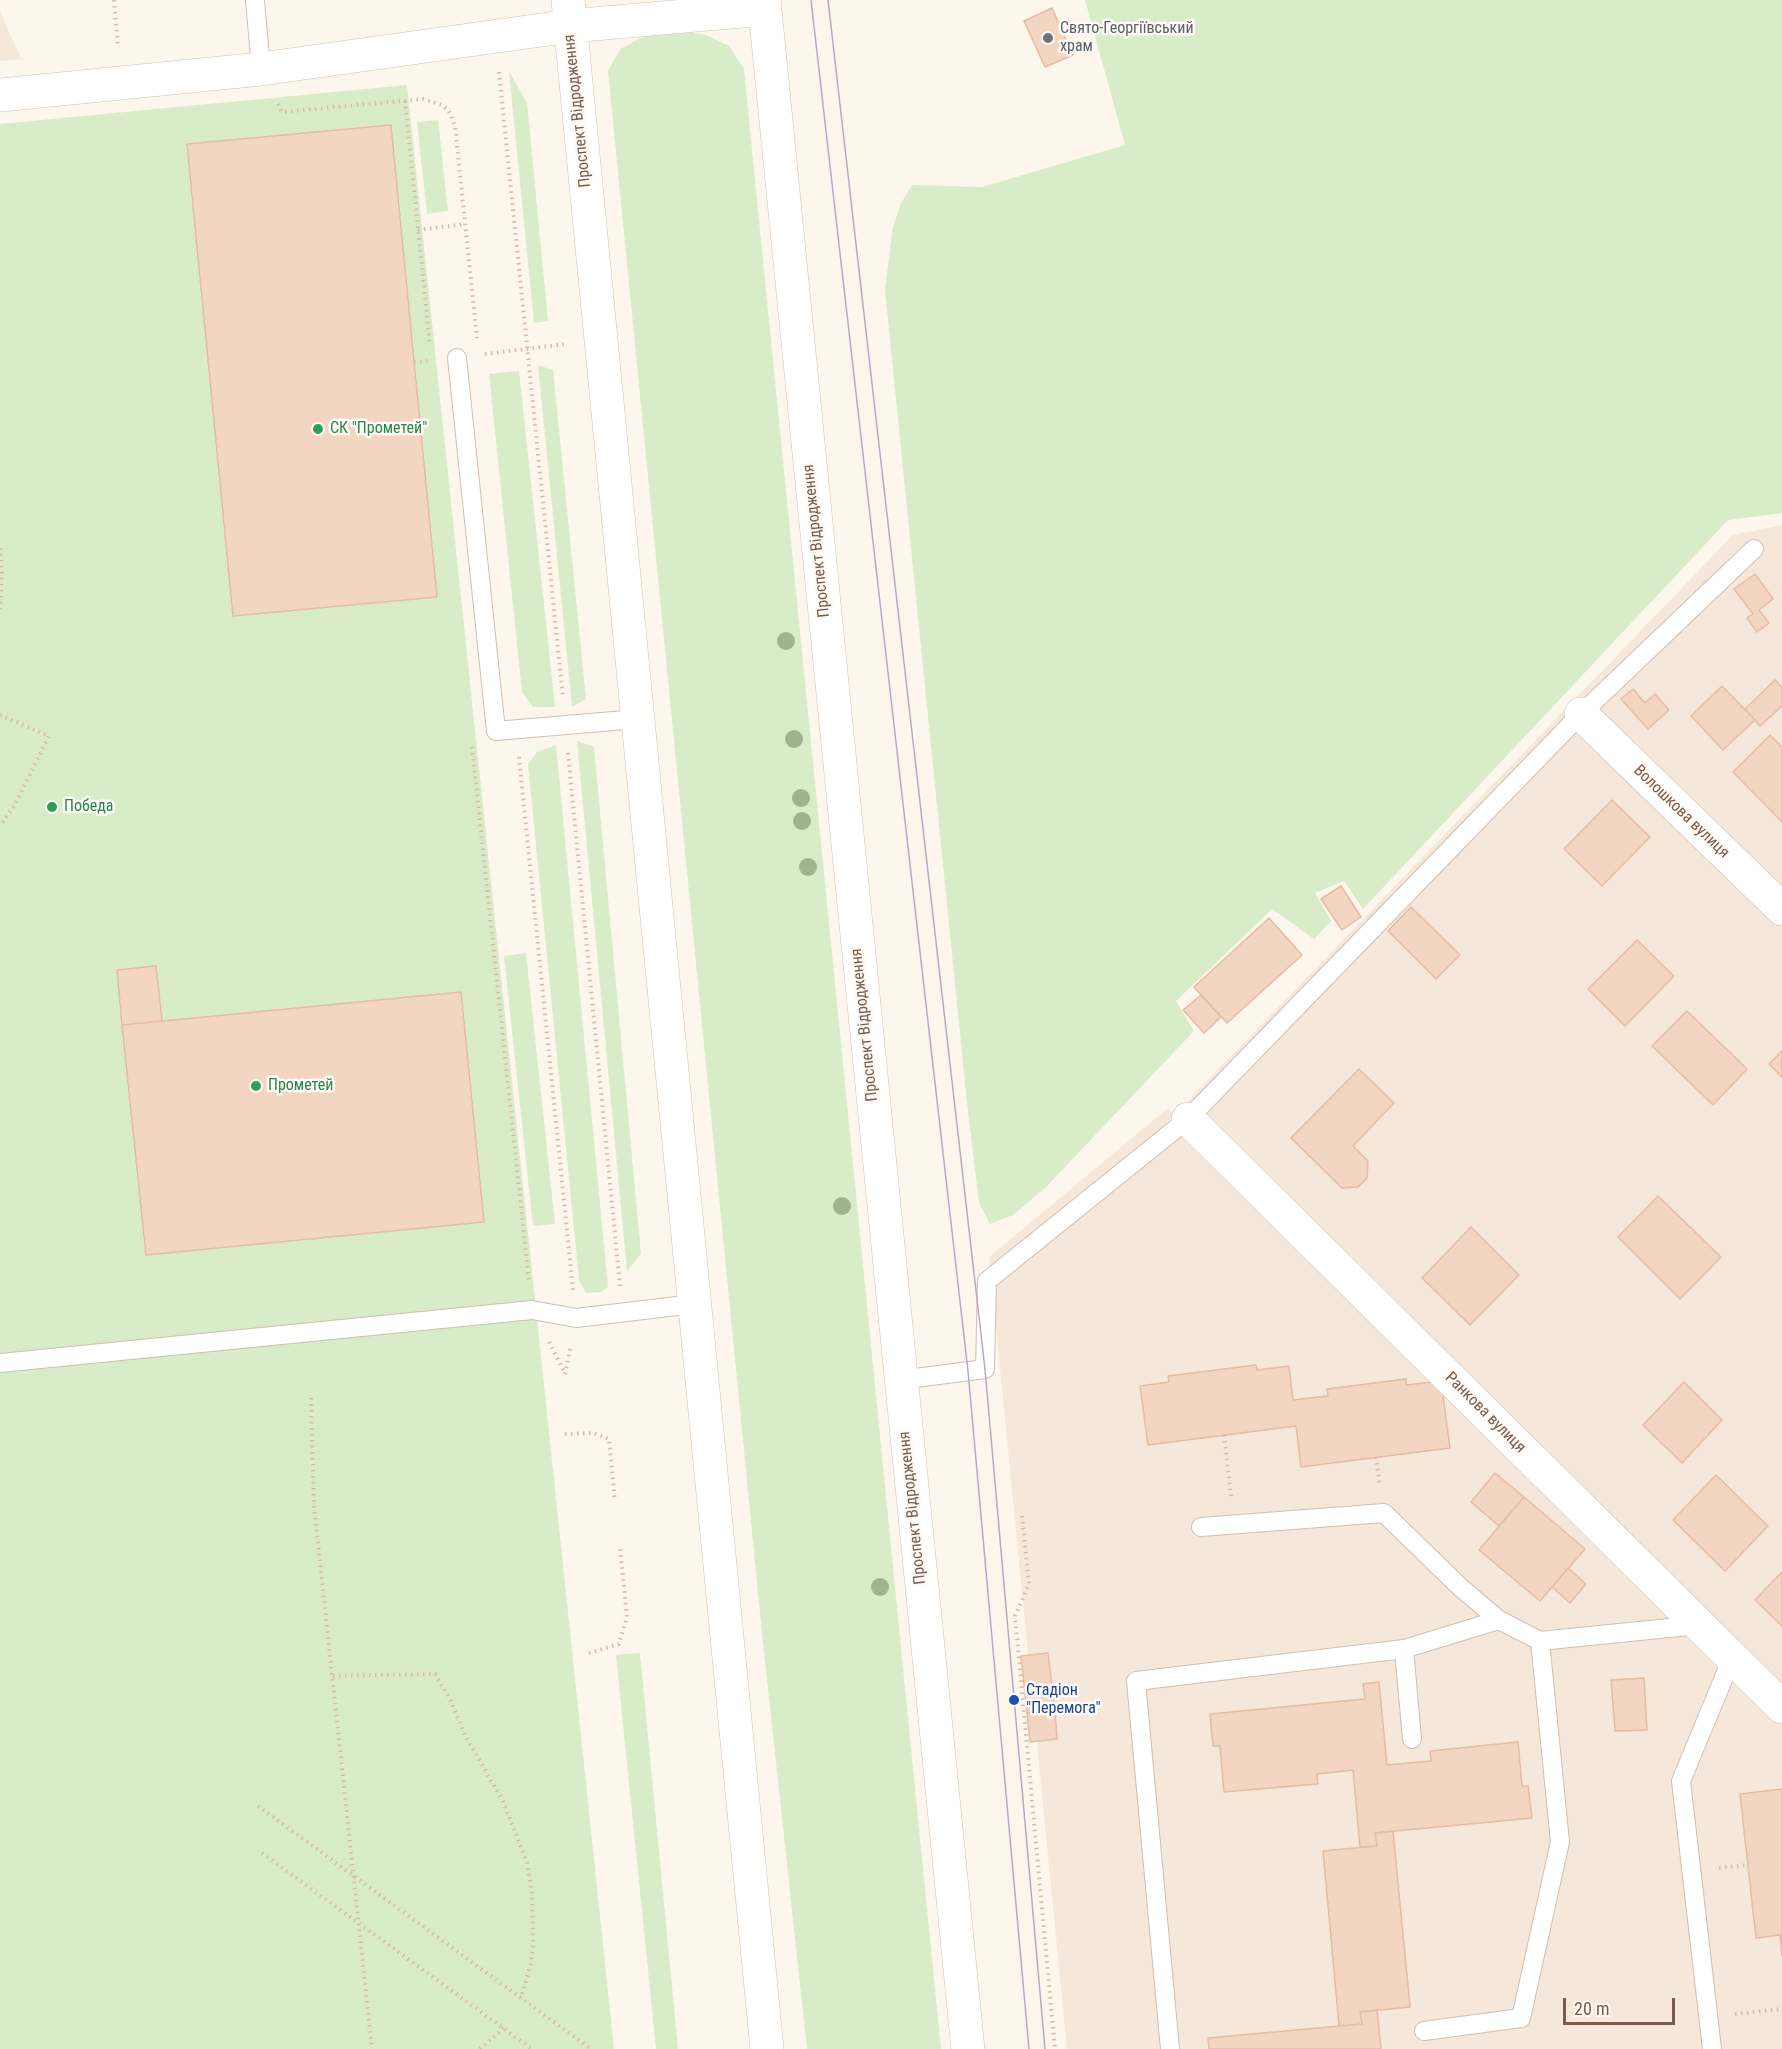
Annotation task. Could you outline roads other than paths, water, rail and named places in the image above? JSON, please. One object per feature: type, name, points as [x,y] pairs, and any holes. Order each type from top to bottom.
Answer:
[{"type":"main road","points":[[0,95],[261,69],[496,37],[569,13],[764,5]]},
{"type":"main road","name":"Проспект Відродження","points":[[764,5],[968,2049]]},
{"type":"main road","name":"Проспект Відродження","points":[[569,13],[767,2049]]},
{"type":"main road","name":"Волошкова вулиця","points":[[1581,714],[1782,909]]},
{"type":"main road","name":"Ранкова вулиця","points":[[1188,1119],[1782,1707]]},
{"type":"lane","points":[[255,0],[261,69]]},
{"type":"lane","points":[[457,358],[496,731],[638,719]]},
{"type":"lane","points":[[900,1380],[985,1369],[987,1281],[1188,1119],[1581,714],[1755,549]]},
{"type":"lane","points":[[0,1363],[532,1310],[576,1318],[694,1304]]},
{"type":"lane","points":[[1201,1527],[1384,1513],[1499,1620],[1539,1641],[1699,1625]]},
{"type":"lane","points":[[1170,2049],[1136,1681],[1404,1650],[1499,1620]]},
{"type":"lane","points":[[1424,2031],[1521,2018],[1560,1842],[1539,1641]]},
{"type":"lane","points":[[1404,1650],[1412,1739]]},
{"type":"lane","points":[[1712,2049],[1681,1781],[1732,1658]]},
{"type":"tram line","points":[[811,0],[968,1371],[1029,2049]]},
{"type":"tram line","points":[[828,0],[985,1369],[1045,2049]]},
{"type":"place","name":"Свято-Георгіївський храм","points":[[1048,38]]},
{"type":"place","name":"СК \"Прометей\"","points":[[318,429]]},
{"type":"place","name":"Победа","points":[[52,807]]},
{"type":"place","name":"Прометей","points":[[256,1086]]},
{"type":"place","name":"Стадіон \"Перемога\"","points":[[1014,1700]]}]
